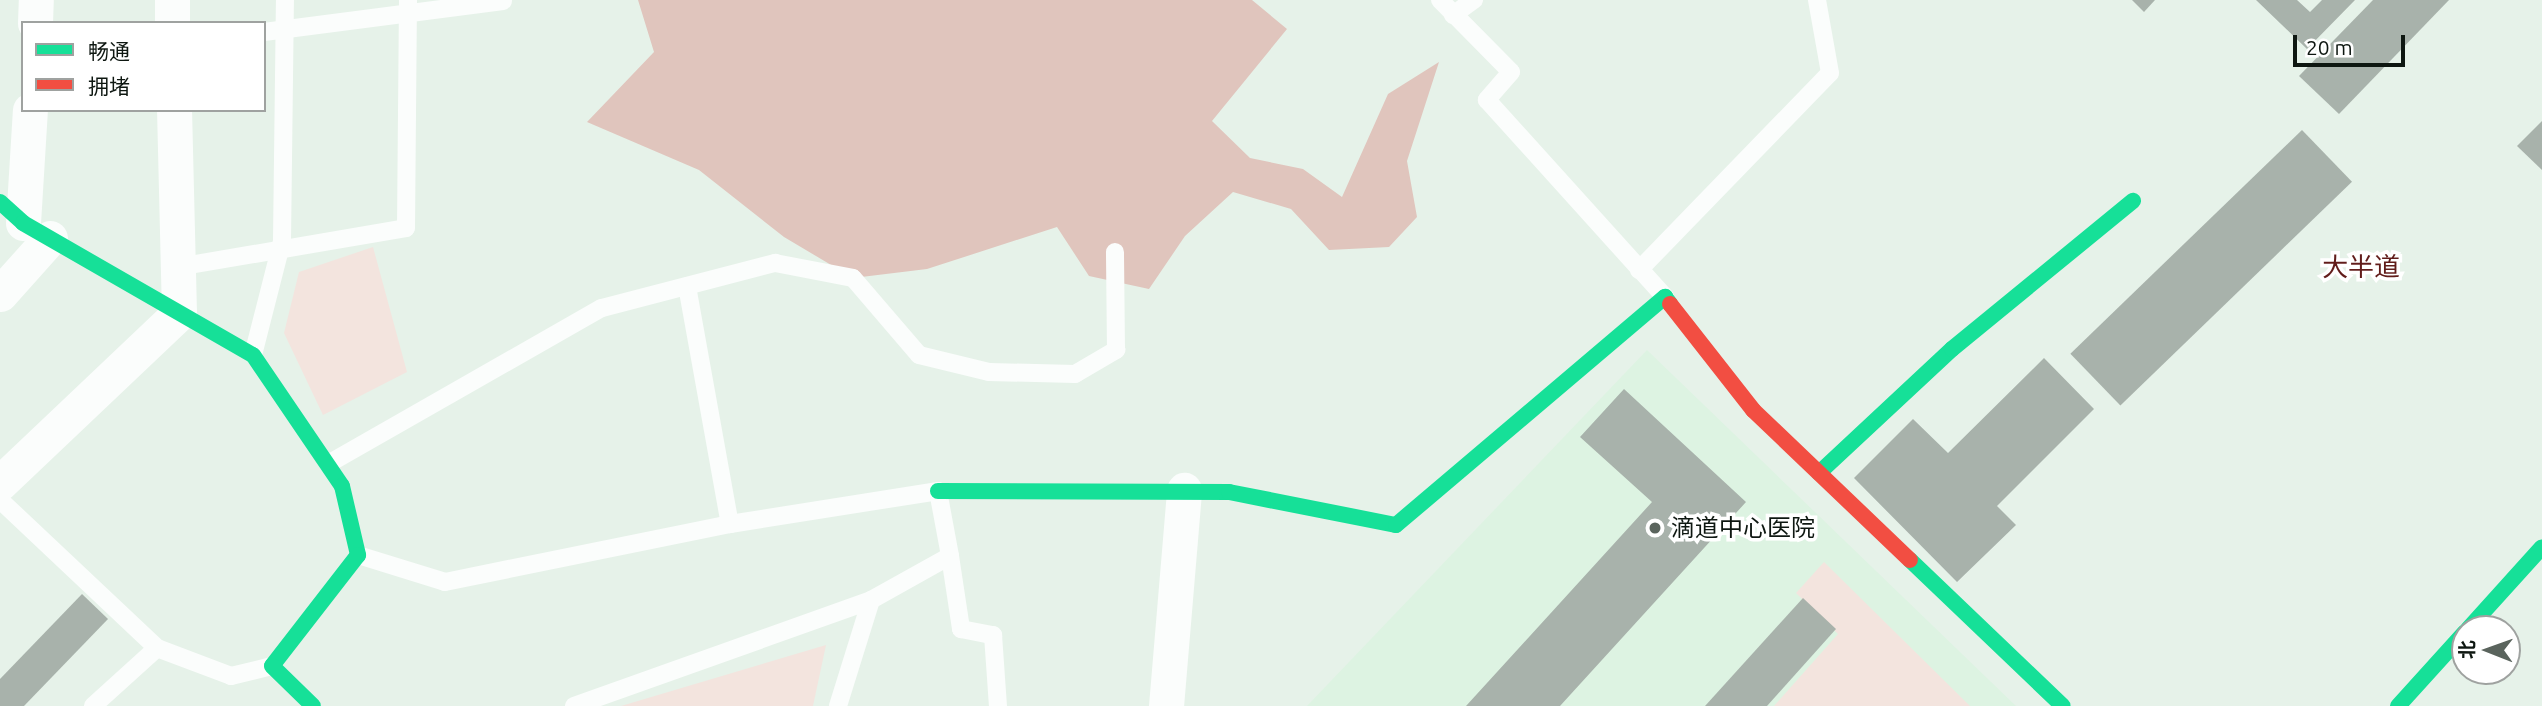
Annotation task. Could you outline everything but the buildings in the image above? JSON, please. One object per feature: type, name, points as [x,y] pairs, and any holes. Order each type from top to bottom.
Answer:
[{"type":"main road","points":[[1819,473],[1952,349],[2133,201]]},
{"type":"main road","points":[[24,221],[253,355],[342,486],[358,555],[272,666],[313,706]]},
{"type":"main road","points":[[938,491],[1229,492],[1396,525],[1665,297],[1754,410],[2063,706]]},
{"type":"main road","points":[[2480,615],[2542,547]]},
{"type":"main road","points":[[2398,706],[2451,648]]},
{"type":"street","points":[[35,21],[36,0]]},
{"type":"street","points":[[172,0],[172,21]]},
{"type":"street","points":[[0,294],[24,221],[30,112]]},
{"type":"street","points":[[0,483],[179,313],[174,112]]},
{"type":"street","points":[[1166,706],[1184,490]]},
{"type":"lane","points":[[253,355],[282,241],[288,32],[285,0]]},
{"type":"lane","points":[[1440,0],[1511,72],[1487,100],[1665,297]]},
{"type":"lane","points":[[1453,15],[1474,0]]},
{"type":"lane","points":[[1639,270],[1830,73],[1817,0]]},
{"type":"lane","points":[[266,32],[288,32],[407,7],[503,1]]},
{"type":"lane","points":[[178,267],[406,228],[407,7]]},
{"type":"lane","points":[[328,464],[602,308],[775,262],[853,278],[919,355],[989,372],[1075,374],[1116,350],[1115,252]]},
{"type":"lane","points":[[687,286],[730,524]]},
{"type":"lane","points":[[358,555],[445,582],[730,524],[938,491],[961,629],[993,635],[998,706]]},
{"type":"lane","points":[[0,500],[157,648],[231,676],[272,666]]},
{"type":"lane","points":[[573,706],[871,600],[950,555]]},
{"type":"lane","points":[[838,706],[871,600]]},
{"type":"lane","points":[[93,706],[157,648]]},
{"type":"shaded area","points":[[638,0],[1252,0],[1287,29],[1212,121],[1250,158],[1303,169],[1342,197],[1388,94],[1439,62],[1407,161],[1417,217],[1389,247],[1329,250],[1291,209],[1233,192],[1185,236],[1149,289],[1089,276],[1057,227],[927,269],[853,278],[784,237],[699,170],[587,122],[654,52]]},
{"type":"shaded area","points":[[373,247],[407,372],[323,415],[284,333],[299,272]]},
{"type":"shaded area","name":"滴道中心医院","points":[[1647,350],[2016,706],[1307,706]]},
{"type":"shaded area","points":[[1824,562],[1970,706],[1774,706],[1838,634],[1796,593]]},
{"type":"shaded area","points":[[826,645],[813,706],[621,706]]},
{"type":"traffic: fast","points":[[1819,473],[1952,349],[2133,201]]},
{"type":"traffic: fast","points":[[0,202],[23,223],[253,355],[342,486],[358,555],[272,666],[313,706]]},
{"type":"traffic: fast","points":[[938,491],[1229,492],[1396,525],[1665,297],[1670,304]]},
{"type":"traffic: fast","points":[[2481,615],[2542,547]]},
{"type":"traffic: fast","points":[[1910,560],[2063,706]]},
{"type":"traffic: fast","points":[[2398,706],[2451,647]]},
{"type":"traffic: jam","points":[[1670,304],[1753,410],[1910,560]]},
{"type":"place","name":"滴道中心医院","points":[[1655,528]]},
{"type":"district","name":"大半道","points":[[2361,267]]}]
